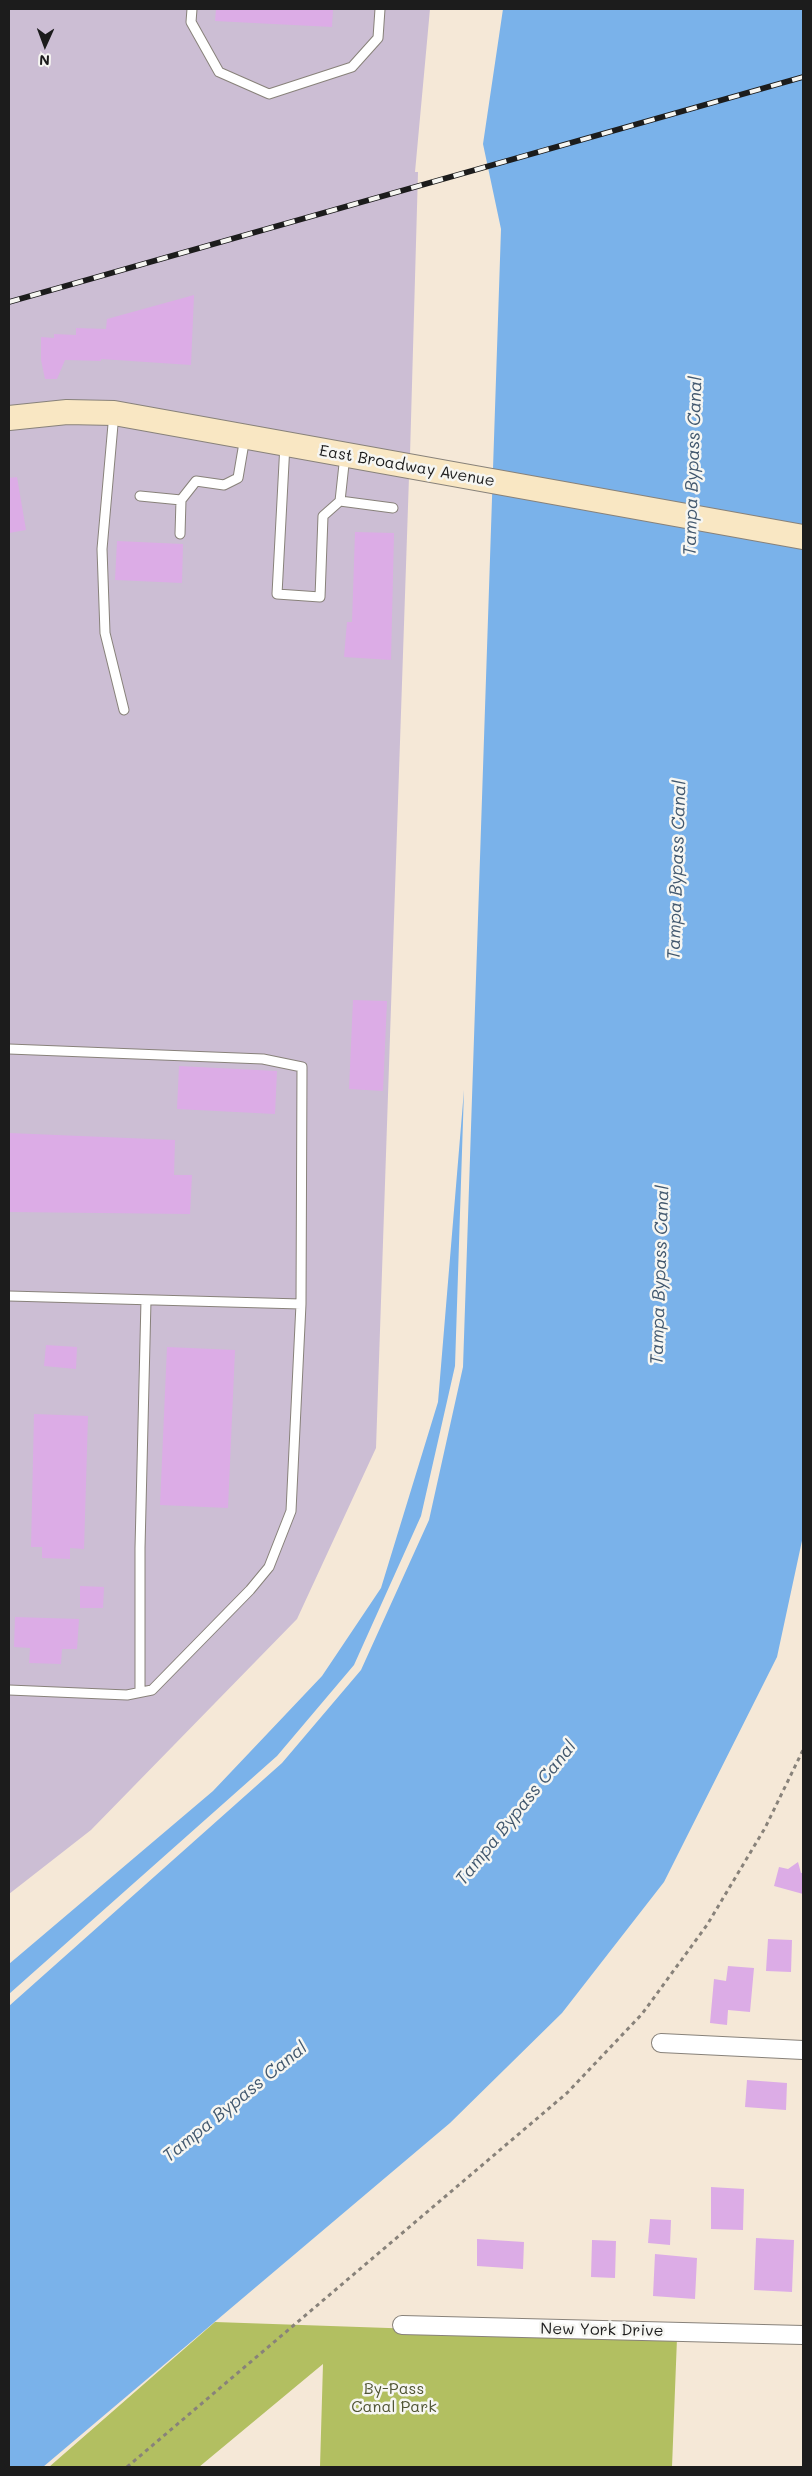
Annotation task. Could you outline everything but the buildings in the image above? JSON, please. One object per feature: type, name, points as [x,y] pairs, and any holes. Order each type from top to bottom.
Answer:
[{"type":"main road","name":"East Broadway Avenue","points":[[9,418],[67,412],[114,412],[803,538]]},
{"type":"street","points":[[661,2043],[803,2050]]},
{"type":"street","name":"New York Drive","points":[[402,2325],[803,2335]]},
{"type":"lane","points":[[192,9],[191,22],[220,72],[268,94],[352,67],[378,38],[380,9]]},
{"type":"lane","points":[[114,412],[102,549],[105,633],[124,710]]},
{"type":"lane","points":[[180,534],[181,500],[196,481],[224,485],[238,478],[245,437]]},
{"type":"lane","points":[[285,444],[277,594],[320,597],[323,516],[340,501],[345,454]]},
{"type":"lane","points":[[140,496],[181,500]]},
{"type":"lane","points":[[340,501],[393,508]]},
{"type":"lane","points":[[9,1049],[263,1059],[302,1067],[301,1304],[291,1511],[269,1567],[250,1590],[152,1690],[127,1695],[9,1690]]},
{"type":"lane","points":[[9,1296],[301,1304]]},
{"type":"lane","points":[[140,1692],[140,1548],[146,1300]]},
{"type":"path","points":[[127,2467],[567,2093],[642,2014],[707,1925],[765,1828],[803,1750]]},
{"type":"shaded area","points":[[9,9],[430,9],[415,172],[418,172],[410,455],[9,407]]},
{"type":"shaded area","points":[[67,424],[113,424],[409,477],[376,1448],[297,1619],[91,1830],[9,1894],[9,429]]},
{"type":"green space","name":"By-Pass Canal Park","points":[[215,2322],[677,2338],[672,2467],[320,2467],[323,2364],[199,2467],[49,2467]]},
{"type":"water","name":"Tampa Bypass Canal","points":[[503,9],[803,9],[803,1536],[777,1657],[664,1882],[562,2013],[450,2123],[43,2467],[9,2467],[9,2006],[282,1763],[361,1670],[429,1520],[463,1367],[501,229],[483,144]]},
{"type":"water","points":[[464,1090],[455,1366],[421,1516],[354,1665],[277,1756],[9,1994],[9,1964],[213,1791],[322,1676],[381,1588],[438,1402]]},
{"type":"railway","points":[[9,302],[803,77]]}]
